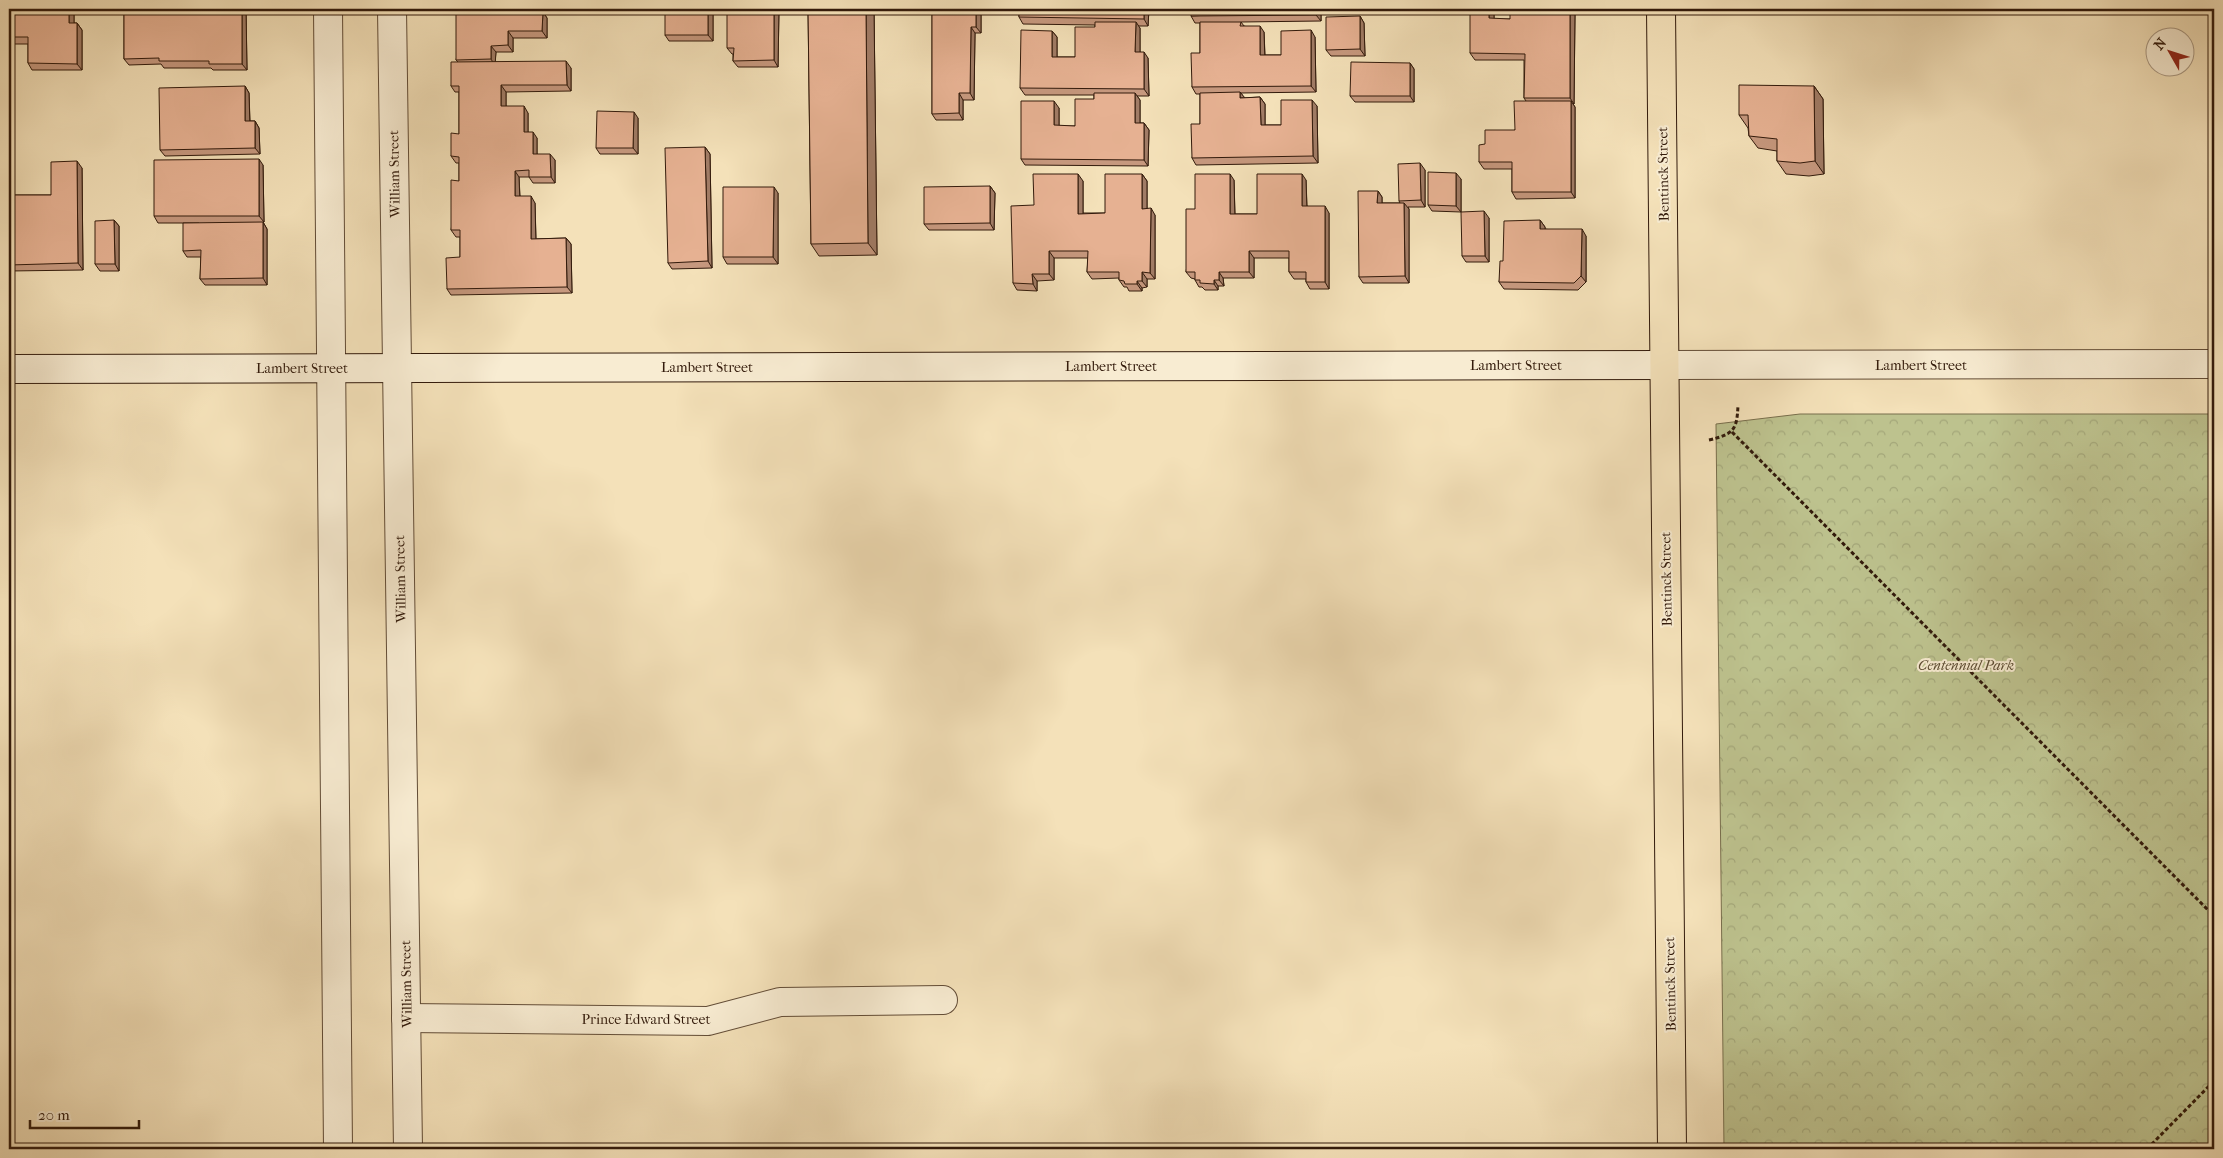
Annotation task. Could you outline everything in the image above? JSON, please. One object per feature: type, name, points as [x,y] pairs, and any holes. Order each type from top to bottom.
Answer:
[{"type":"main road","name":"Bentinck Street","points":[[1661,9],[1666,365],[1672,1149]]},
{"type":"street","points":[[328,9],[338,1149]]},
{"type":"street","name":"William Street","points":[[392,9],[408,1149]]},
{"type":"street","name":"Lambert Street","points":[[9,369],[2214,364]]},
{"type":"street","name":"Prince Edward Street","points":[[406,1018],[708,1021],[780,1002],[943,1000]]},
{"type":"path","points":[[1709,440],[1726,436],[1732,432],[1737,420],[1738,405]]},
{"type":"path","points":[[1732,432],[2214,916]]},
{"type":"path","points":[[2146,1149],[2214,1081]]},
{"type":"green space","name":"Centennial Park","points":[[1800,414],[2214,414],[2214,1149],[1724,1149],[1716,424]]},
{"type":"building","points":[[9,9],[69,9],[69,23],[77,23],[77,64],[28,63],[28,37],[9,37]]},
{"type":"building","points":[[124,9],[242,9],[242,64],[209,64],[209,61],[159,61],[159,58],[124,59]]},
{"type":"building","points":[[665,9],[708,9],[708,35],[665,35]]},
{"type":"building","points":[[727,9],[774,9],[774,60],[733,61],[734,48],[727,48]]},
{"type":"building","points":[[808,9],[866,9],[868,243],[811,244]]},
{"type":"building","points":[[932,9],[976,9],[976,27],[971,27],[970,93],[959,93],[959,113],[932,114]]},
{"type":"building","points":[[1019,9],[1144,9],[1144,19],[1019,17]]},
{"type":"building","points":[[1191,9],[1316,9],[1316,15],[1191,16]]},
{"type":"building","points":[[1470,9],[1489,9],[1489,18],[1510,19],[1510,12],[1524,12],[1524,9],[1570,9],[1570,98],[1524,98],[1525,54],[1470,53]]},
{"type":"building","points":[[456,12],[543,12],[542,31],[508,31],[508,45],[491,46],[491,59],[456,60]]},
{"type":"building","points":[[1360,16],[1360,49],[1326,50],[1326,17]]},
{"type":"building","points":[[1095,22],[1136,22],[1135,52],[1144,52],[1144,89],[1020,88],[1021,30],[1052,31],[1052,57],[1075,57],[1075,27],[1095,27]]},
{"type":"building","points":[[1200,22],[1241,22],[1240,26],[1260,26],[1260,55],[1281,55],[1281,31],[1311,30],[1311,86],[1192,87],[1191,53],[1200,53]]},
{"type":"building","points":[[566,61],[567,85],[501,85],[501,106],[524,106],[524,132],[533,132],[533,154],[550,154],[551,177],[529,177],[529,170],[515,171],[515,196],[531,196],[531,239],[566,238],[567,287],[447,289],[446,258],[460,257],[460,230],[451,230],[451,180],[459,181],[459,157],[451,156],[451,133],[459,134],[459,86],[451,86],[451,62]]},
{"type":"building","points":[[1351,62],[1410,63],[1410,96],[1350,96]]},
{"type":"building","points":[[1739,85],[1814,86],[1815,161],[1800,163],[1777,161],[1777,139],[1749,136],[1748,115],[1739,115]]},
{"type":"building","points":[[245,86],[245,121],[255,121],[255,148],[160,150],[159,88]]},
{"type":"building","points":[[1240,92],[1240,98],[1260,97],[1261,125],[1281,125],[1281,100],[1312,100],[1313,156],[1192,158],[1191,124],[1200,124],[1200,93]]},
{"type":"building","points":[[1094,93],[1135,93],[1135,123],[1144,123],[1144,160],[1021,159],[1021,101],[1054,101],[1054,125],[1075,126],[1075,99],[1094,99]]},
{"type":"building","points":[[1514,101],[1571,101],[1571,192],[1512,192],[1512,162],[1479,162],[1479,145],[1485,144],[1485,130],[1515,130]]},
{"type":"building","points":[[597,111],[634,112],[633,148],[596,148]]},
{"type":"building","points":[[705,147],[708,261],[668,263],[665,148]]},
{"type":"building","points":[[259,159],[259,216],[154,216],[154,160]]},
{"type":"building","points":[[77,161],[78,263],[9,265],[9,195],[51,195],[51,162]]},
{"type":"building","points":[[1420,163],[1421,200],[1399,201],[1398,164]]},
{"type":"building","points":[[1428,172],[1456,173],[1456,206],[1428,205]]},
{"type":"building","points":[[1033,174],[1078,174],[1078,214],[1105,213],[1105,174],[1142,174],[1142,209],[1151,208],[1150,273],[1142,272],[1142,281],[1137,281],[1137,284],[1125,284],[1124,281],[1119,280],[1119,272],[1087,272],[1088,251],[1049,251],[1049,274],[1032,274],[1033,284],[1013,283],[1011,206],[1034,205]]},
{"type":"building","points":[[1195,174],[1230,174],[1230,214],[1257,214],[1257,174],[1302,174],[1302,206],[1325,206],[1325,282],[1306,282],[1306,272],[1289,272],[1289,251],[1249,251],[1249,272],[1219,272],[1219,280],[1214,280],[1214,284],[1200,283],[1200,280],[1195,280],[1195,272],[1186,272],[1186,209],[1195,209]]},
{"type":"building","points":[[990,186],[990,223],[924,224],[924,187]]},
{"type":"building","points":[[723,187],[774,187],[773,257],[723,257]]},
{"type":"building","points":[[1358,191],[1378,191],[1377,203],[1404,203],[1405,276],[1359,277]]},
{"type":"building","points":[[1484,211],[1485,256],[1462,256],[1461,212]]},
{"type":"building","points":[[114,220],[115,264],[95,264],[95,221]]},
{"type":"building","points":[[1540,220],[1540,229],[1582,229],[1581,276],[1574,283],[1499,282],[1500,261],[1503,261],[1504,221]]},
{"type":"building","points":[[263,222],[263,278],[200,279],[201,250],[183,251],[183,223]]}]
